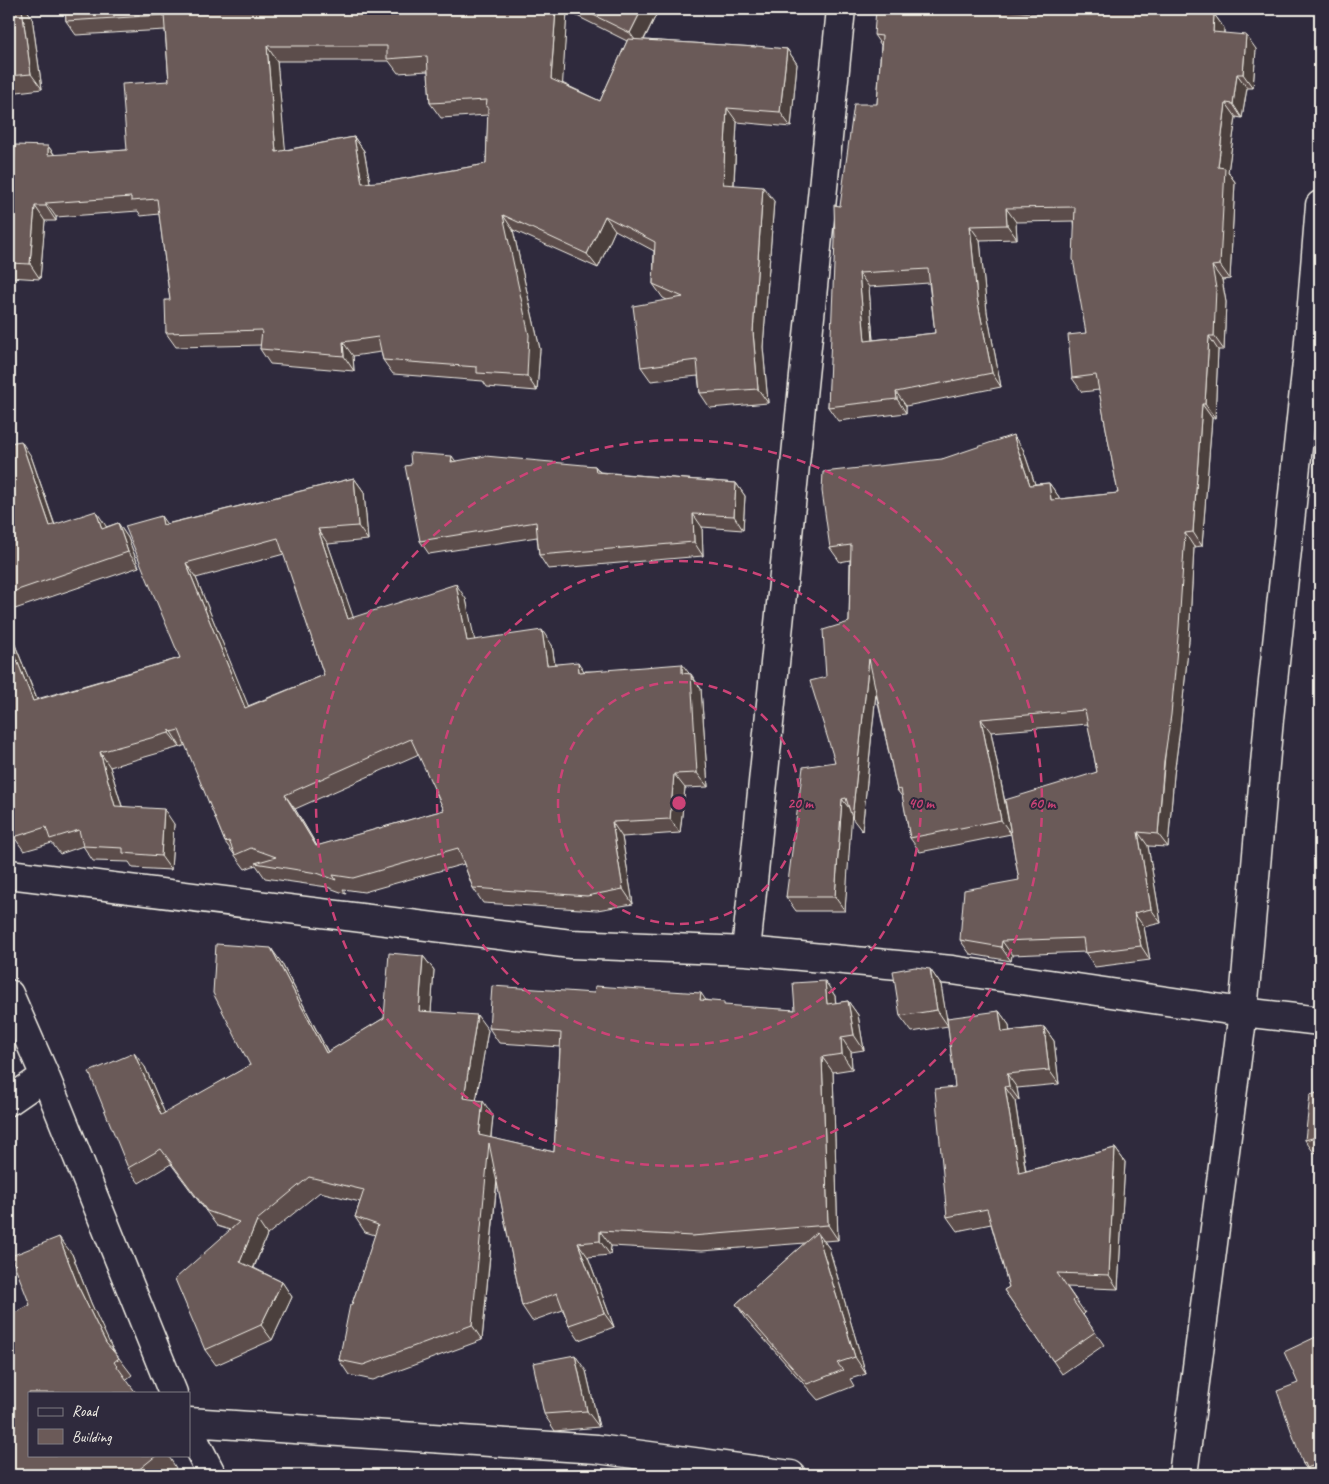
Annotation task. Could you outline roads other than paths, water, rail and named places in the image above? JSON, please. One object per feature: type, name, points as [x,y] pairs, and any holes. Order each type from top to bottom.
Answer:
[{"type":"street","points":[[746,951],[841,9]]},
{"type":"street","points":[[1183,1475],[1243,1012],[1269,719],[1308,353],[1320,205]]},
{"type":"street","points":[[9,874],[571,944],[746,951],[952,970],[1243,1012],[1320,1021]]},
{"type":"street","points":[[9,994],[173,1392]]},
{"type":"street","points":[[9,1100],[44,1076]]},
{"type":"street","points":[[190,1422],[597,1449],[791,1475]]},
{"type":"street","points":[[190,1432],[212,1475]]}]
